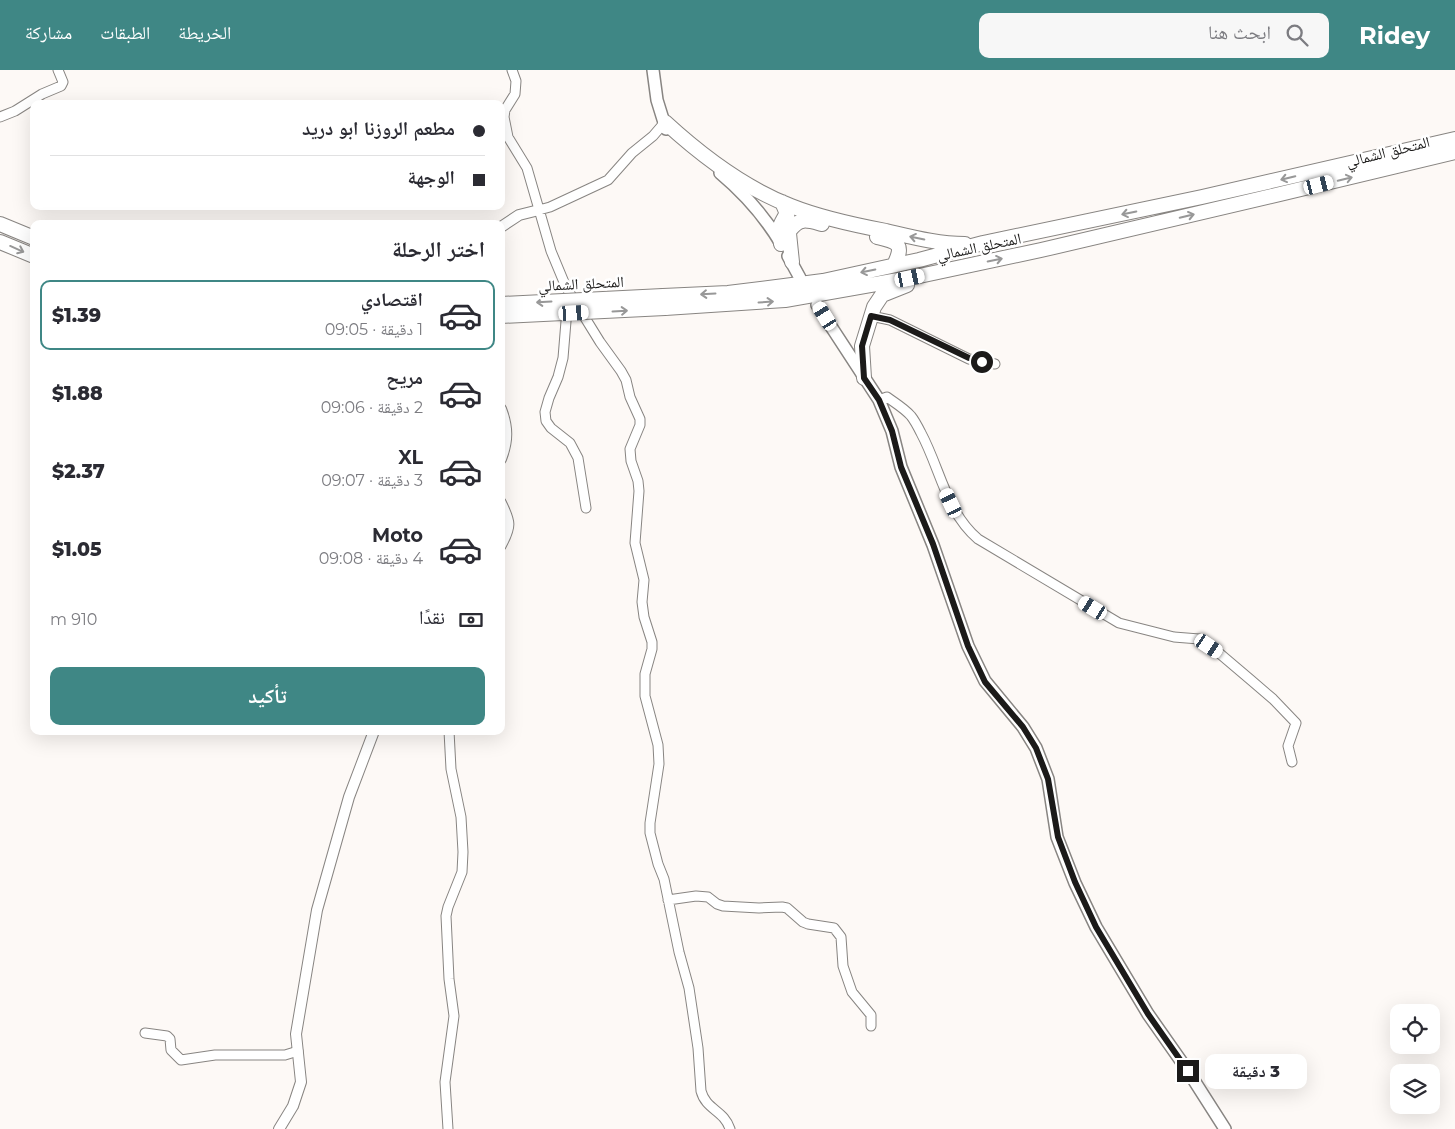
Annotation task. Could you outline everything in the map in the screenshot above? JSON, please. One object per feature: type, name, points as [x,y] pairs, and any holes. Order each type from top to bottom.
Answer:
[{"type":"highway","points":[[665,122],[736,177],[810,221],[893,242],[898,246],[899,254],[894,265]]},
{"type":"highway","name":"المتحلق الشمالي","points":[[505,316],[664,302],[823,281],[919,260],[983,243],[1202,197],[1455,139]]},
{"type":"highway","name":"المتحلق الشمالي","points":[[505,304],[785,300],[832,293],[960,268],[1455,152]]},
{"type":"highway","points":[[741,191],[764,204],[786,207],[847,223],[953,244],[983,243]]},
{"type":"highway","points":[[786,207],[792,262]]},
{"type":"highway","points":[[781,244],[780,222],[786,207]]},
{"type":"highway","points":[[790,230],[796,222],[810,221]]},
{"type":"highway","points":[[0,224],[30,236]]},
{"type":"highway","points":[[0,242],[30,254]]},
{"type":"highway","points":[[864,378],[855,354],[882,295],[960,268]]},
{"type":"highway","points":[[832,293],[863,297],[870,301],[873,312]]},
{"type":"main road","points":[[653,70],[659,111],[665,122],[666,131],[741,191],[766,219],[800,278]]},
{"type":"main road","points":[[818,305],[855,354]]},
{"type":"main road","points":[[864,378],[879,400],[892,431],[901,467],[933,544],[968,646],[985,682],[1023,727],[1036,748],[1048,779],[1058,837],[1096,927],[1130,985],[1225,1129]]},
{"type":"street","points":[[32,100],[61,86],[63,82],[58,70]]},
{"type":"street","points":[[505,110],[515,94],[516,81],[512,70]]},
{"type":"street","points":[[0,117],[15,111],[30,102]]},
{"type":"street","points":[[505,224],[519,215],[550,208],[608,180],[632,153],[653,136],[665,122]]},
{"type":"street","points":[[505,123],[508,137],[527,168],[551,251],[568,292],[600,342],[621,370],[640,419],[640,426],[630,449],[631,461],[638,481],[639,491],[635,543],[644,580],[642,602],[644,617],[652,642],[645,674],[645,696],[658,745],[659,764],[650,833],[664,879],[686,977],[696,1032],[703,1101],[722,1116],[730,1129]]},
{"type":"street","points":[[568,292],[563,358],[545,412],[546,420],[551,428],[570,443],[578,458],[586,508]]},
{"type":"street","points":[[873,312],[969,358],[995,364]]},
{"type":"street","points":[[879,400],[887,397],[901,406],[912,417],[927,444],[957,515],[978,540],[1119,624],[1174,637],[1199,639],[1219,652],[1273,699],[1296,723],[1288,746],[1292,762]]},
{"type":"street","points":[[505,424],[507,432],[505,448]]},
{"type":"street","points":[[505,510],[510,528],[505,538]]},
{"type":"street","points":[[279,1129],[293,1106],[301,1082],[296,1034],[317,910],[349,797],[372,735]]},
{"type":"street","points":[[448,1129],[444,1082],[454,1016],[449,979],[446,916],[462,872],[463,852],[461,817],[451,769],[449,735]]},
{"type":"street","points":[[668,900],[696,896],[708,897],[723,906],[782,907],[787,908],[803,922],[834,928],[841,937],[844,966],[852,992],[871,1015],[871,1026]]},
{"type":"street","points":[[145,1033],[170,1038],[171,1050],[181,1060],[215,1055],[285,1055],[298,1051]]},
{"type":"route","points":[[982,362],[969,358],[890,320],[871,316],[863,339],[861,353],[864,378],[879,400],[892,431],[901,467],[933,544],[968,646],[985,682],[1023,727],[1036,748],[1048,779],[1058,837],[1075,882],[1096,927],[1130,985],[1188,1071]]}]
